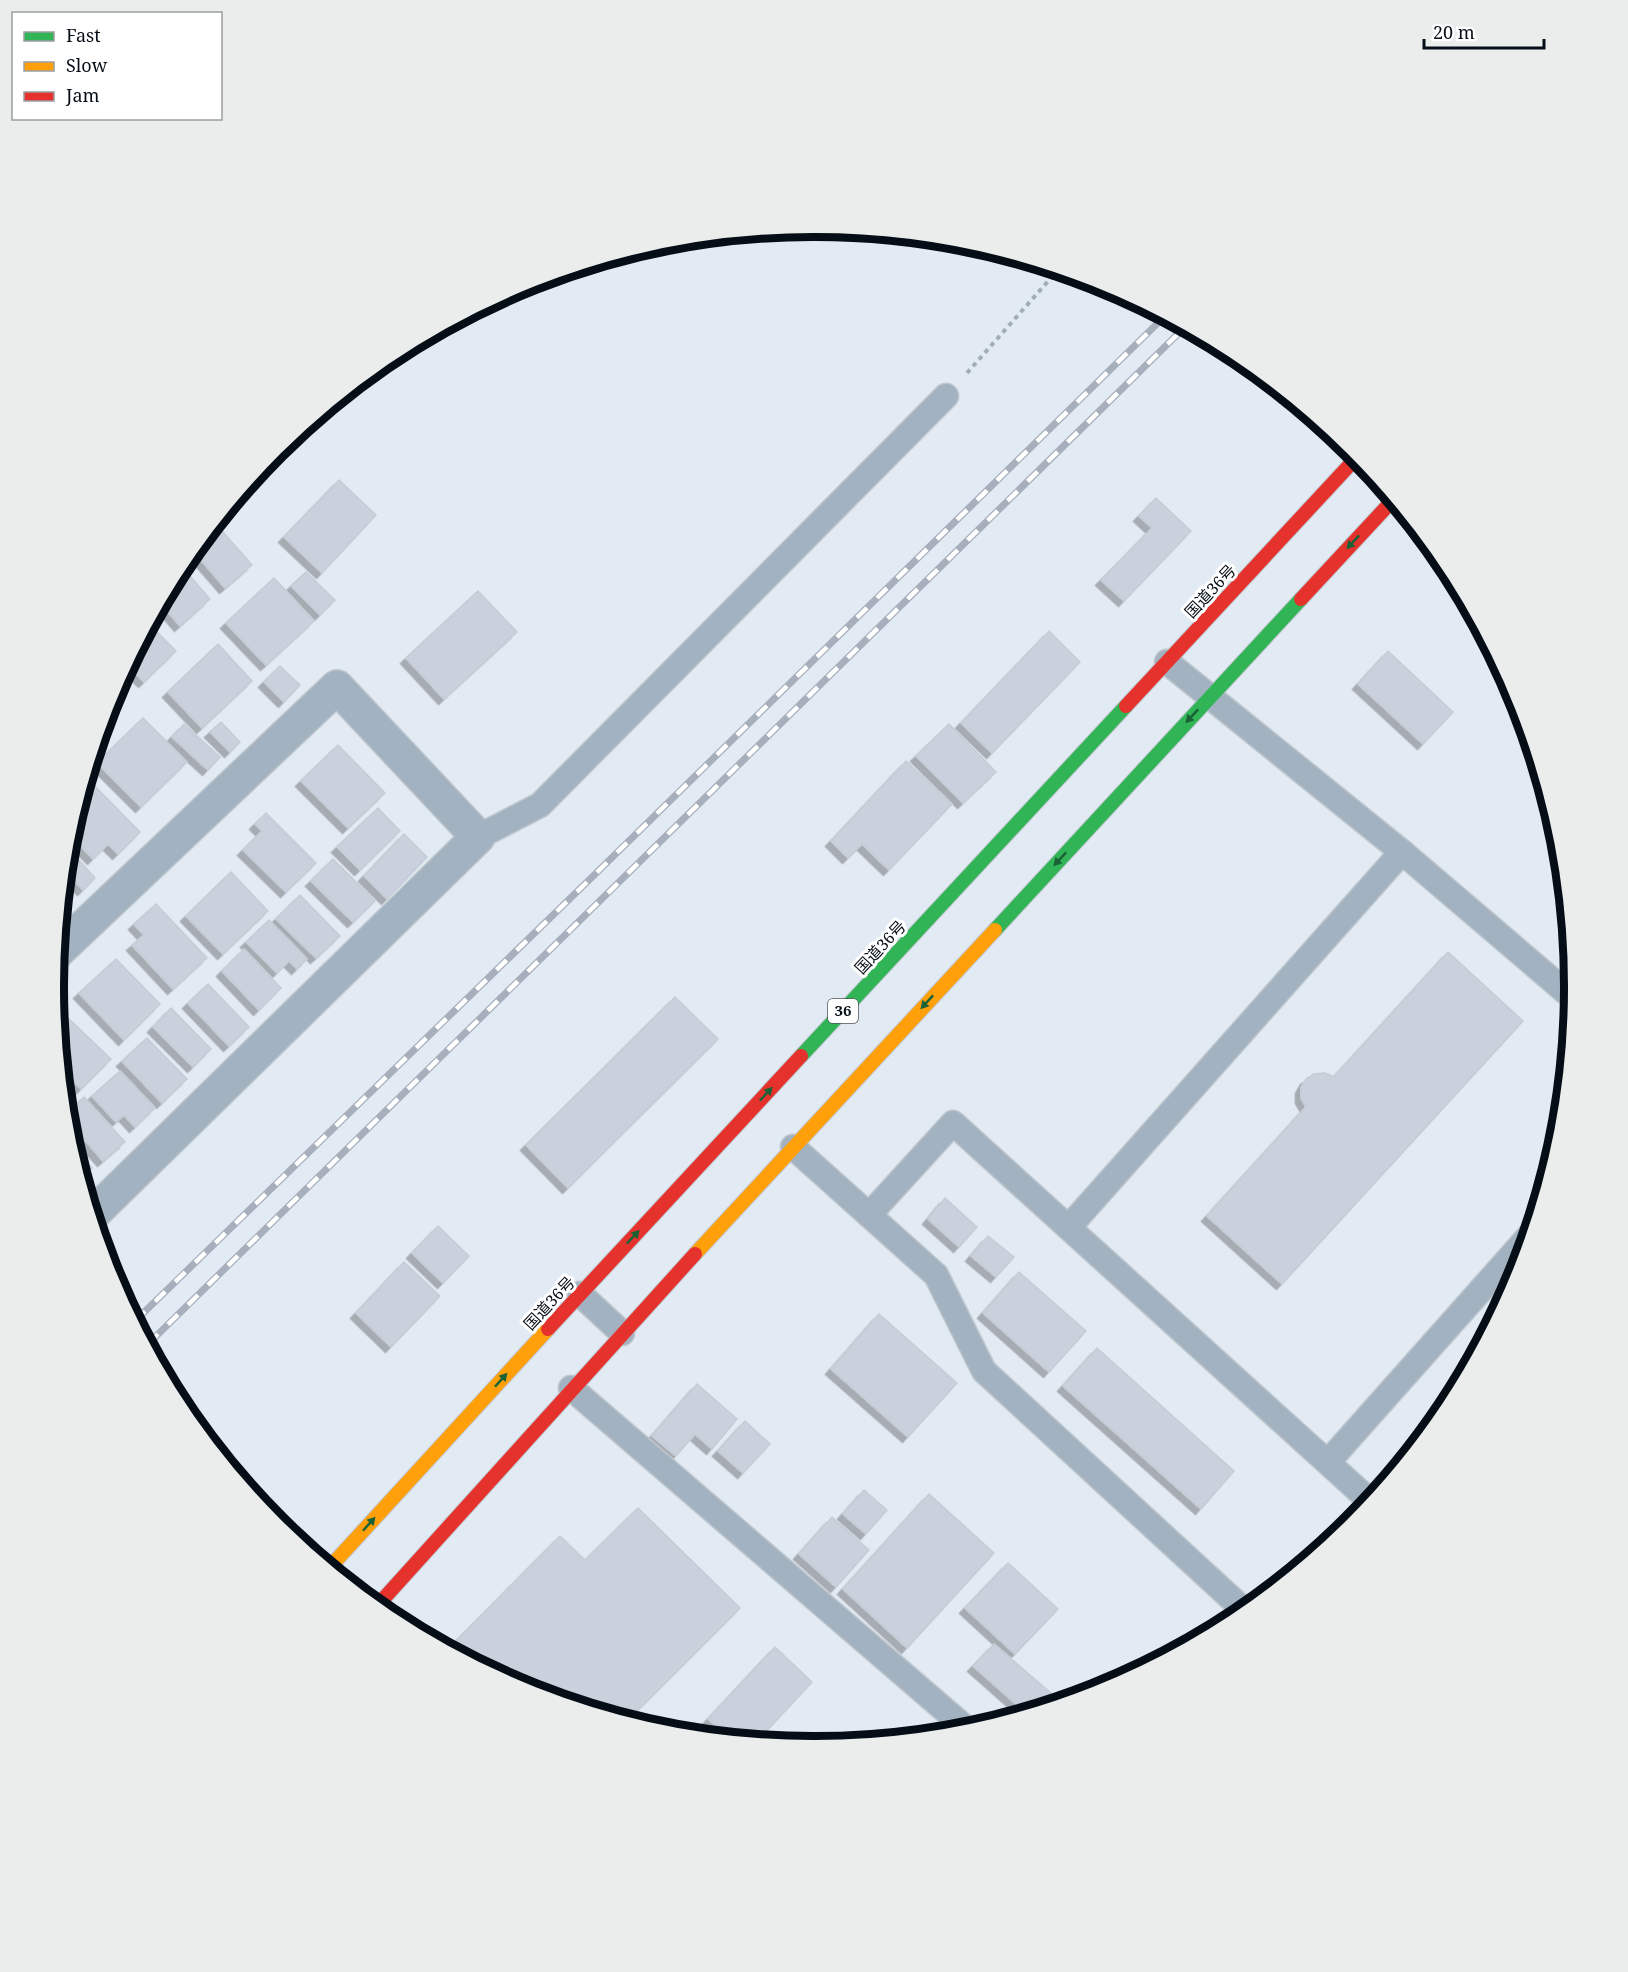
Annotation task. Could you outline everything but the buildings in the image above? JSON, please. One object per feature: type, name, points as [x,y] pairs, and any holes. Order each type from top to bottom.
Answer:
[{"type":"highway","name":"国道36号","points":[[335,1562],[580,1294],[1351,463]]},
{"type":"highway","points":[[383,1599],[571,1388],[793,1146],[1388,505]]},
{"type":"street","points":[[66,944],[337,687],[478,837],[99,1209]]},
{"type":"lane","points":[[478,837],[540,805],[946,396]]},
{"type":"lane","points":[[1167,662],[1402,852],[1564,990]]},
{"type":"lane","points":[[1069,1227],[1402,852]]},
{"type":"lane","points":[[869,1215],[953,1123],[1364,1495]]},
{"type":"lane","points":[[793,1146],[936,1275],[984,1371],[1237,1604]]},
{"type":"lane","points":[[1328,1462],[1514,1253]]},
{"type":"lane","points":[[580,1294],[622,1333]]},
{"type":"lane","points":[[571,1388],[958,1721]]},
{"type":"path","points":[[946,396],[1053,275]]},
{"type":"railway","points":[[141,1315],[1159,322]]},
{"type":"railway","points":[[153,1339],[1180,332]]},
{"type":"traffic: fast","points":[[995,930],[1301,599]]},
{"type":"traffic: fast","points":[[801,1056],[1126,706]]},
{"type":"traffic: slow","points":[[695,1254],[995,930]]},
{"type":"traffic: slow","points":[[335,1562],[548,1329]]},
{"type":"traffic: jam","points":[[1126,706],[1351,463]]},
{"type":"traffic: jam","points":[[1301,599],[1388,505]]},
{"type":"traffic: jam","points":[[548,1329],[801,1056]]},
{"type":"traffic: jam","points":[[383,1599],[695,1254]]}]
